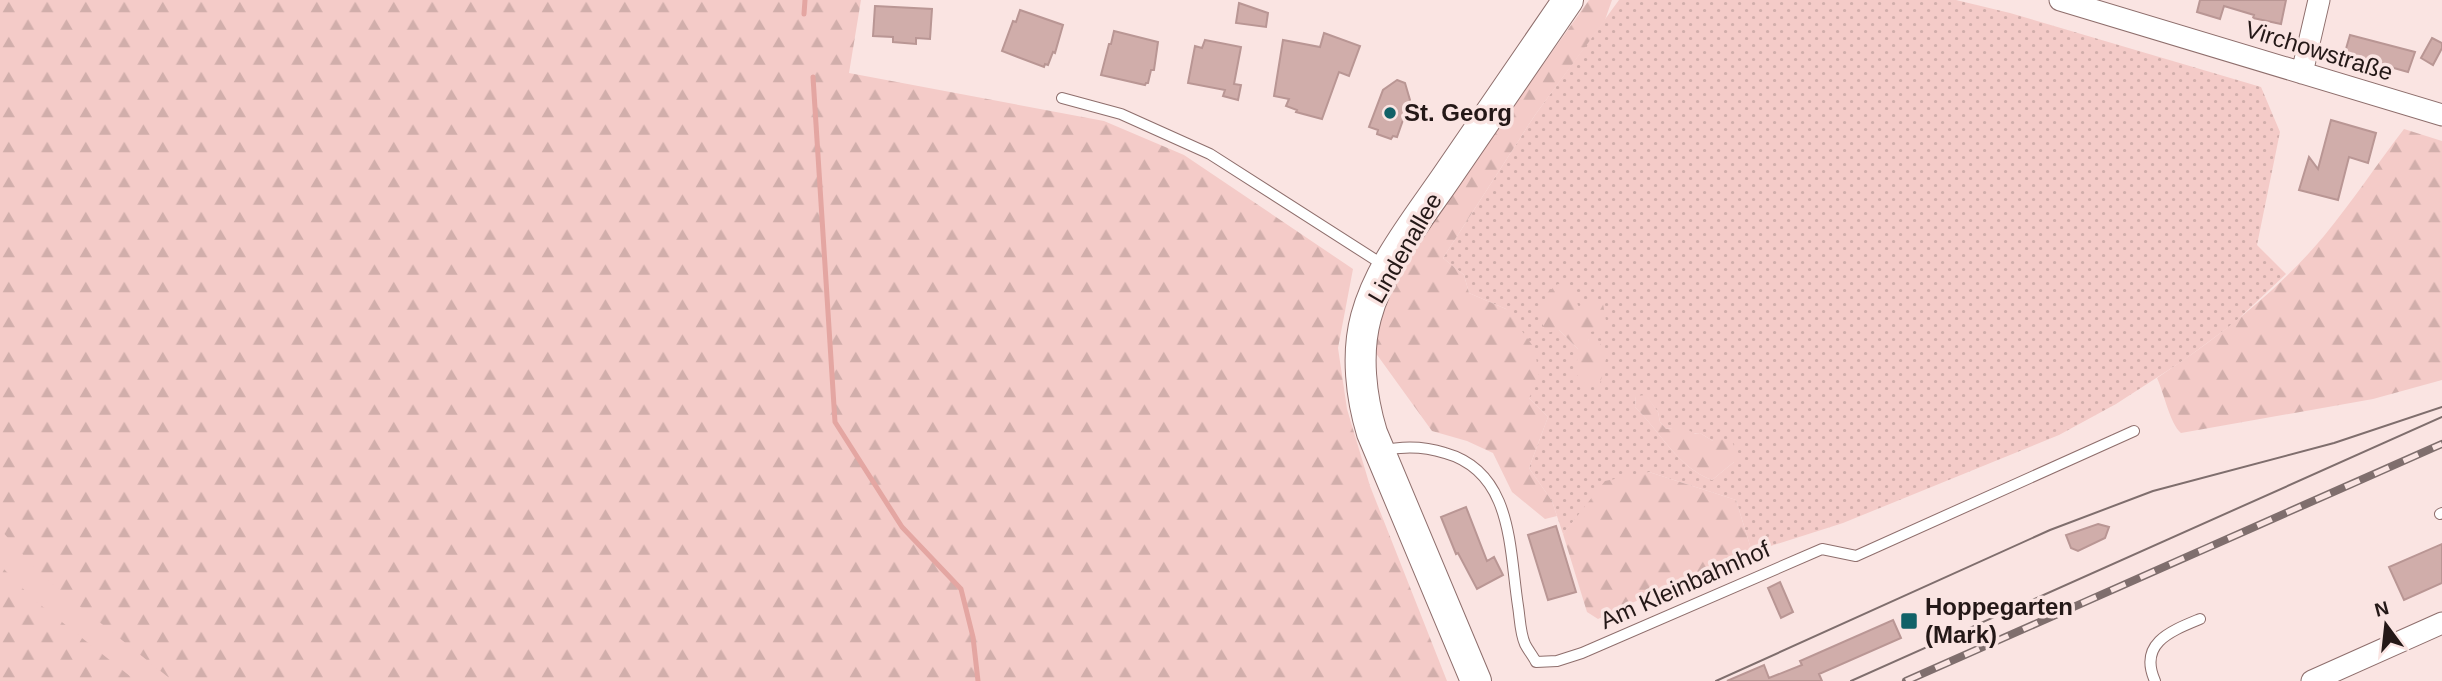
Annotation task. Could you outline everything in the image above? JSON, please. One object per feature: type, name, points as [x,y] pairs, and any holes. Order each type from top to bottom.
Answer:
[{"type":"street","name":"Lindenallee","points":[[1476,681],[1378,452],[1365,409],[1361,361],[1365,321],[1371,303],[1405,238],[1568,0]]},
{"type":"street","name":"Virchowstraße","points":[[2060,0],[2442,115]]},
{"type":"street","points":[[2301,73],[2319,0]]},
{"type":"street","points":[[2312,681],[2442,623]]},
{"type":"lane","points":[[1062,98],[1121,114],[1210,154],[1388,268]]},
{"type":"lane","name":"Am Kleinbahnhof","points":[[1378,452],[1399,447],[1434,450],[1457,456],[1472,464],[1486,477],[1497,493],[1506,524],[1524,642],[1536,662],[1558,661],[1583,653],[1822,549],[1856,556],[2134,431]]},
{"type":"lane","points":[[2155,681],[2150,660],[2153,648],[2173,630],[2200,619]]},
{"type":"green space","points":[[0,0],[861,0],[849,73],[1104,121],[1184,155],[1353,269],[1338,348],[1347,409],[1370,486],[1447,681],[0,681]]},
{"type":"green space","points":[[1589,0],[1612,0],[1605,20],[1535,115],[1443,258],[1464,275],[1469,293],[1506,309],[1535,349],[1539,379],[1529,398],[1548,417],[1529,468],[1552,501],[1557,516],[1545,519],[1512,492],[1493,453],[1467,441],[1432,431],[1375,352],[1375,326],[1392,281]]},
{"type":"green space","points":[[1619,0],[1956,0],[2010,13],[2261,87],[2280,132],[2257,245],[2286,274],[2234,323],[2184,360],[2116,404],[2059,435],[1843,523],[1752,552],[1736,500],[1649,472],[1583,510],[1563,534],[1552,501],[1529,468],[1548,417],[1529,398],[1506,309],[1469,293],[1464,275],[1443,258],[1535,115]],"holes":[[[1579,308],[1589,342],[1578,349],[1559,330]],[[1636,396],[1646,396],[1666,429],[1700,433],[1713,441],[1734,462],[1712,480],[1689,467],[1635,407]]]},
{"type":"green space","points":[[2404,129],[2442,141],[2442,380],[2373,399],[2181,433],[2170,416],[2157,378],[2224,330],[2267,295],[2306,257]]},
{"type":"green space","points":[[1558,284],[1569,288],[1579,307],[1589,298],[1603,304],[1606,321],[1598,331],[1588,332],[1589,342],[1600,342],[1606,359],[1600,384],[1587,386],[1576,374],[1578,349],[1559,330],[1547,333],[1538,315],[1548,292]]},
{"type":"green space","points":[[1646,395],[1666,429],[1687,429],[1713,441],[1732,441],[1737,454],[1734,462],[1712,480],[1689,467],[1635,407],[1636,396]]},
{"type":"green space","points":[[1649,472],[1736,500],[1752,552],[1717,563],[1598,619],[1587,612],[1563,534],[1605,481]]},
{"type":"green space","points":[[0,529],[42,576],[173,681],[136,681],[33,599],[0,565]]},
{"type":"building","points":[[2200,0],[2286,0],[2281,24],[2253,18],[2254,15],[2224,6],[2220,19],[2197,12]]},
{"type":"building","points":[[1239,3],[1268,13],[1266,27],[1236,23]]},
{"type":"building","points":[[875,6],[932,9],[930,39],[916,38],[916,44],[893,42],[893,37],[873,36]]},
{"type":"building","points":[[1020,10],[1063,25],[1055,53],[1053,52],[1048,65],[1045,64],[1044,67],[1002,51]]},
{"type":"building","points":[[1114,31],[1158,42],[1154,70],[1151,70],[1145,85],[1101,75]]},
{"type":"building","points":[[1324,33],[1360,46],[1349,76],[1339,72],[1322,119],[1296,112],[1297,110],[1286,106],[1289,99],[1274,96],[1283,40],[1320,47]]},
{"type":"building","points":[[2350,35],[2415,52],[2408,72],[2369,61],[2367,66],[2343,59]]},
{"type":"building","points":[[2432,38],[2442,43],[2433,65],[2421,58]]},
{"type":"building","points":[[1205,40],[1241,47],[1234,84],[1241,85],[1238,100],[1223,96],[1225,90],[1188,83],[1195,46],[1202,48]]},
{"type":"building","name":"St. Georg","points":[[1397,80],[1405,83],[1410,100],[1397,137],[1393,136],[1391,139],[1377,134],[1378,130],[1369,127],[1383,90]]},
{"type":"building","points":[[2331,120],[2376,133],[2368,163],[2349,157],[2338,200],[2299,190],[2309,157],[2318,169]]},
{"type":"building","points":[[1466,507],[1487,561],[1494,557],[1503,575],[1477,589],[1458,553],[1456,554],[1441,517]]},
{"type":"building","points":[[2098,524],[2109,527],[2105,538],[2078,551],[2071,548],[2066,535]]},
{"type":"building","points":[[1556,526],[1576,592],[1548,600],[1528,535]]},
{"type":"building","points":[[2442,544],[2442,583],[2404,600],[2389,567]]},
{"type":"building","points":[[1780,582],[1793,612],[1781,618],[1768,588]]},
{"type":"building","points":[[1893,620],[1901,638],[1819,674],[1822,681],[1727,681],[1764,665],[1769,678],[1802,665],[1800,661]]},
{"type":"waterway","points":[[804,14],[805,0]]},
{"type":"waterway","points":[[813,77],[835,422],[902,527],[961,589],[973,637],[978,681]]},
{"type":"tram line","points":[[1716,681],[2050,530],[2153,491],[2334,443],[2442,407]]},
{"type":"tram line","points":[[1851,681],[2442,417]]},
{"type":"railway","points":[[1906,681],[2442,444]]},
{"type":"place","name":"St. Georg","points":[[1390,113]]},
{"type":"place","name":"Hoppegarten (Mark)","points":[[1909,621]]}]
